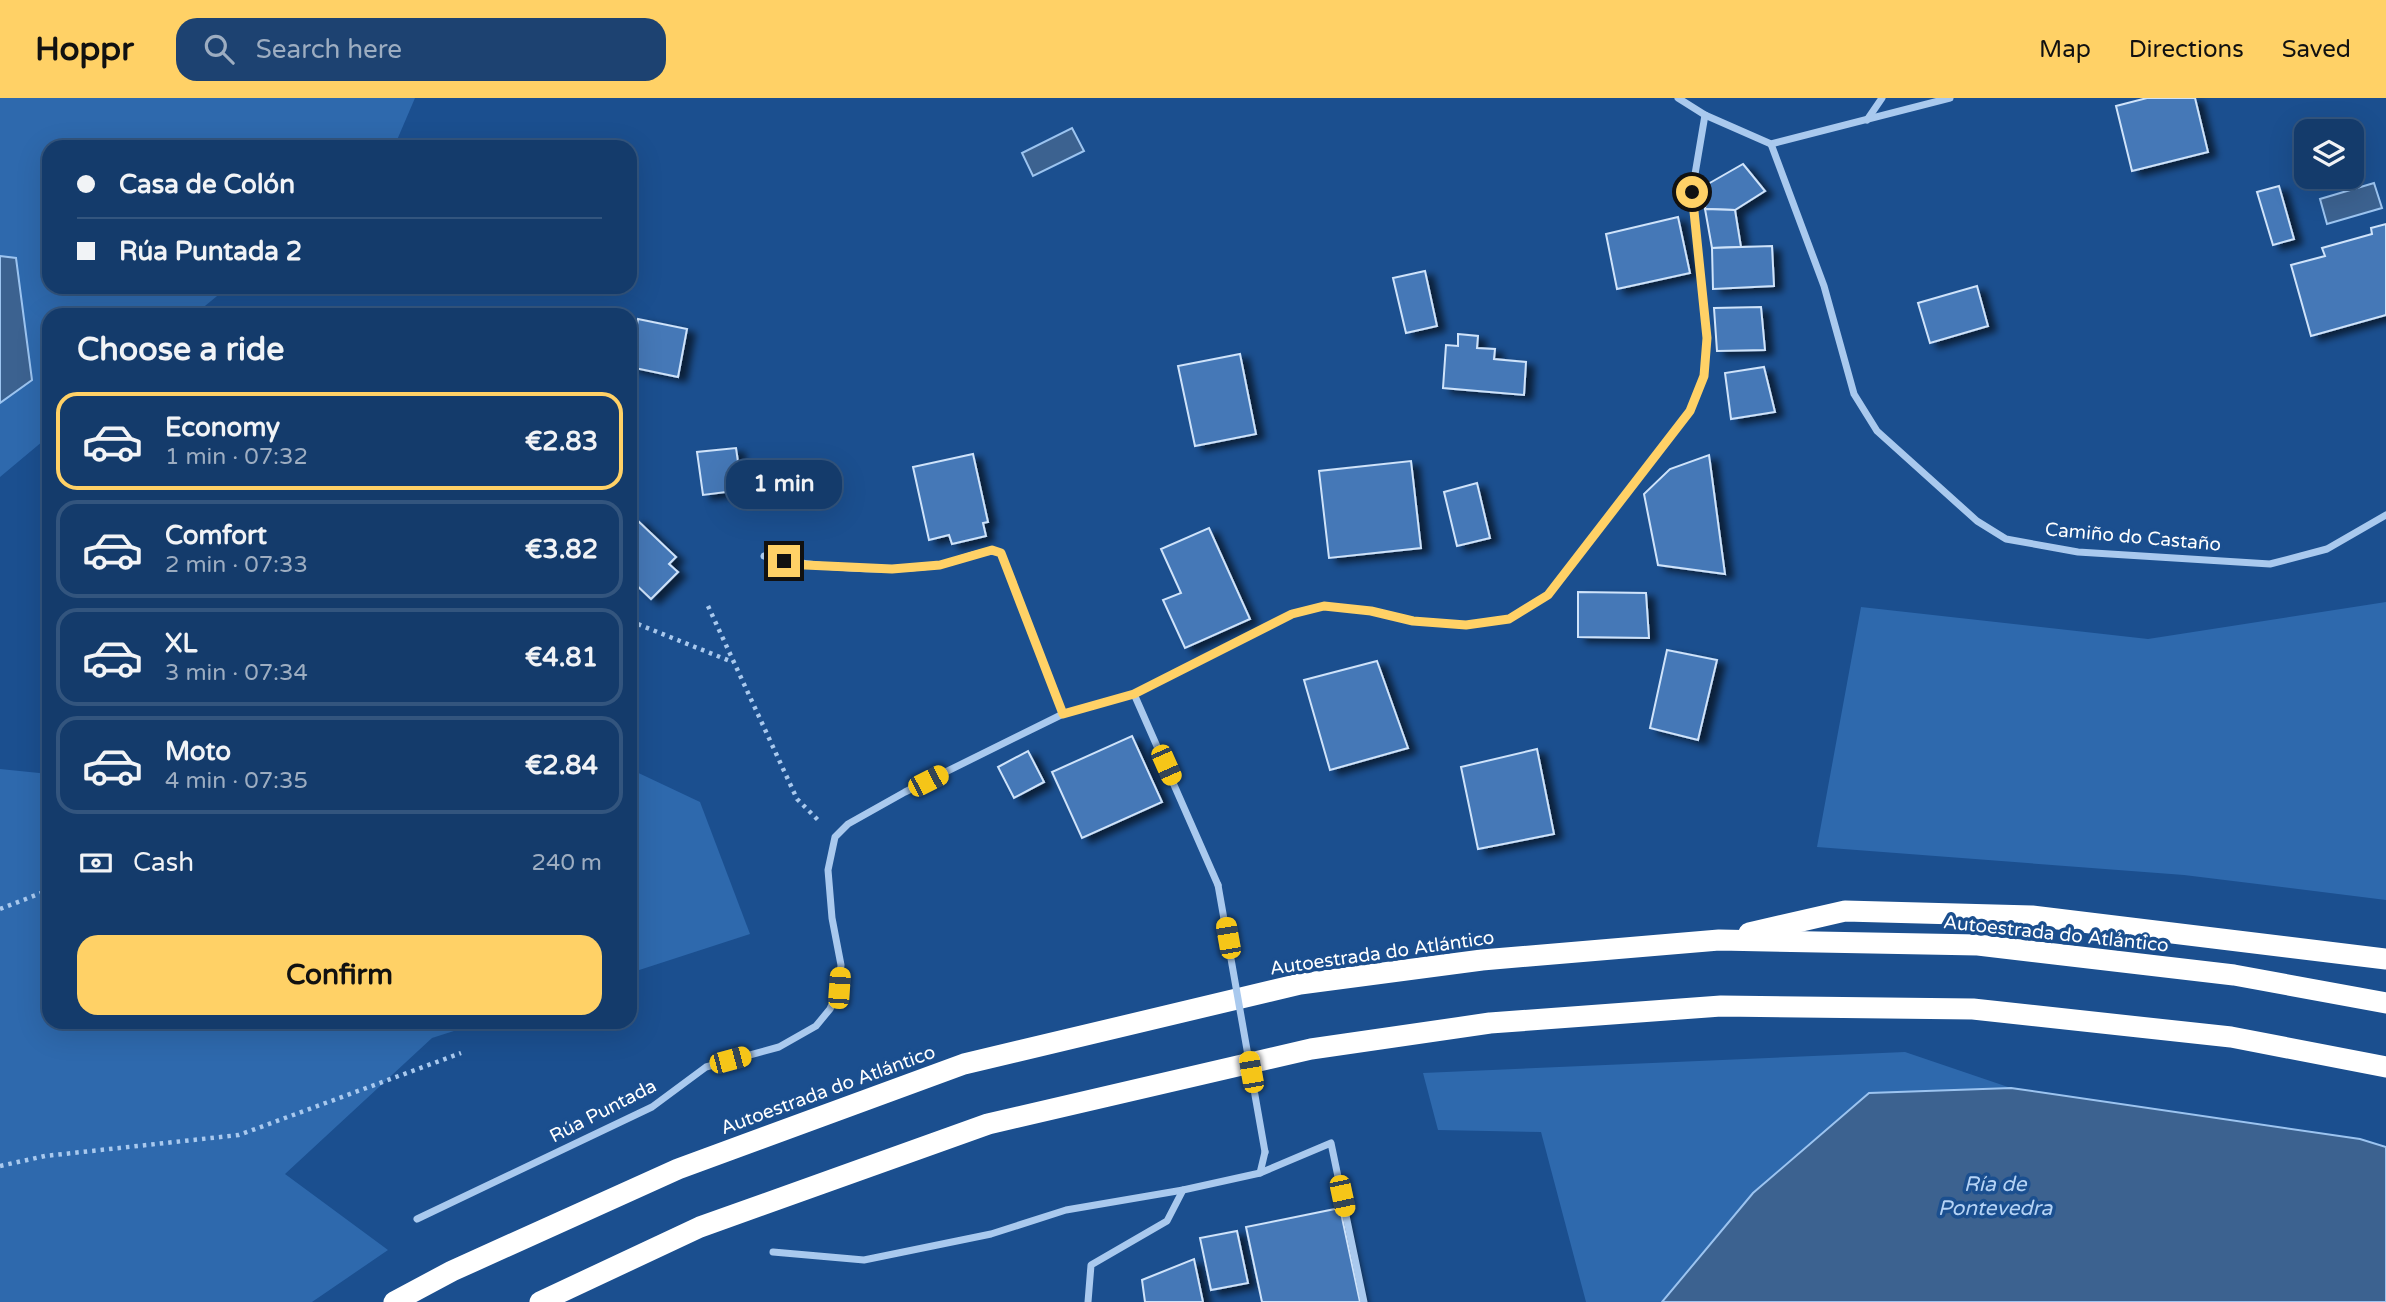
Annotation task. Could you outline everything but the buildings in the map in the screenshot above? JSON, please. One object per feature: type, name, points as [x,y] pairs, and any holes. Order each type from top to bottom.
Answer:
[{"type":"highway","points":[[1718,940],[1845,911],[1858,911],[2032,916],[2386,959]]},
{"type":"highway","name":"Autoestrada do Atlántico","points":[[394,1302],[452,1271],[678,1169],[964,1064],[1300,984],[1482,960],[1718,940],[1978,945],[2234,975],[2386,1003]]},
{"type":"highway","points":[[540,1302],[700,1227],[988,1124],[1311,1048],[1490,1023],[1721,1006],[1973,1009],[2231,1037],[2386,1067]]},
{"type":"street","points":[[1678,98],[1705,115],[1772,144],[1950,98]]},
{"type":"street","points":[[1867,121],[1882,98]]},
{"type":"street","points":[[835,837],[870,811],[1063,714],[1134,694],[1292,614],[1324,606],[1371,611],[1413,621],[1466,625],[1509,619],[1548,595],[1690,411],[1704,376],[1707,338],[1692,192],[1705,115]]},
{"type":"street","name":"Camiño do Castaño","points":[[1772,144],[1824,286],[1854,394],[1877,431],[1977,521],[2006,539],[2078,552],[2270,564],[2327,549],[2386,515]]},
{"type":"street","points":[[764,556],[805,565],[892,569],[940,565],[992,550],[1001,553],[1063,714]]},
{"type":"street","points":[[1134,694],[1218,885],[1265,1152],[1260,1173]]},
{"type":"street","name":"Rúa Puntada","points":[[417,1219],[652,1107],[706,1067],[779,1047],[816,1026],[830,1009],[839,988],[841,965],[832,918],[828,870],[835,837]]},
{"type":"street","points":[[773,1252],[864,1260],[991,1234],[1066,1210],[1260,1173],[1331,1143],[1364,1302]]},
{"type":"street","points":[[1088,1302],[1091,1265],[1167,1220],[1182,1189]]},
{"type":"path","points":[[708,606],[731,662],[797,799],[835,837]]},
{"type":"path","points":[[637,624],[731,662]]},
{"type":"path","points":[[0,909],[42,893]]},
{"type":"path","points":[[0,1166],[45,1156],[239,1135],[461,1053]]},
{"type":"shaded area","points":[[0,98],[415,98],[397,140],[42,140],[42,294],[220,294],[202,308],[42,308],[42,442],[0,477]]},
{"type":"shaded area","points":[[2386,602],[2386,900],[2184,875],[1817,847],[1861,607],[2148,639]]},
{"type":"shaded area","points":[[0,769],[42,773],[42,1029],[460,1029],[432,1038],[285,1174],[388,1250],[312,1302],[0,1302]]},
{"type":"shaded area","points":[[637,772],[700,802],[750,934],[637,971]]},
{"type":"shaded area","points":[[1905,1052],[2011,1088],[1869,1093],[1670,1302],[1586,1302],[1541,1132],[1438,1130],[1423,1073]]},
{"type":"water","points":[[1072,128],[1084,151],[1033,176],[1022,153]]},
{"type":"water","points":[[2374,183],[2382,208],[2327,224],[2320,199],[2354,189],[2364,189],[2364,186]]},
{"type":"water","points":[[0,256],[16,258],[32,380],[0,403]]},
{"type":"water","name":"Ría de Pontevedra","points":[[2011,1088],[2360,1139],[2386,1147],[2386,1302],[1662,1302],[1753,1193],[1869,1093]]},
{"type":"route","points":[[784,561],[805,565],[892,569],[940,565],[992,550],[1001,553],[1063,714],[1134,694],[1292,614],[1324,606],[1371,611],[1413,621],[1466,625],[1509,619],[1548,595],[1690,411],[1704,376],[1707,338],[1692,192]]}]
